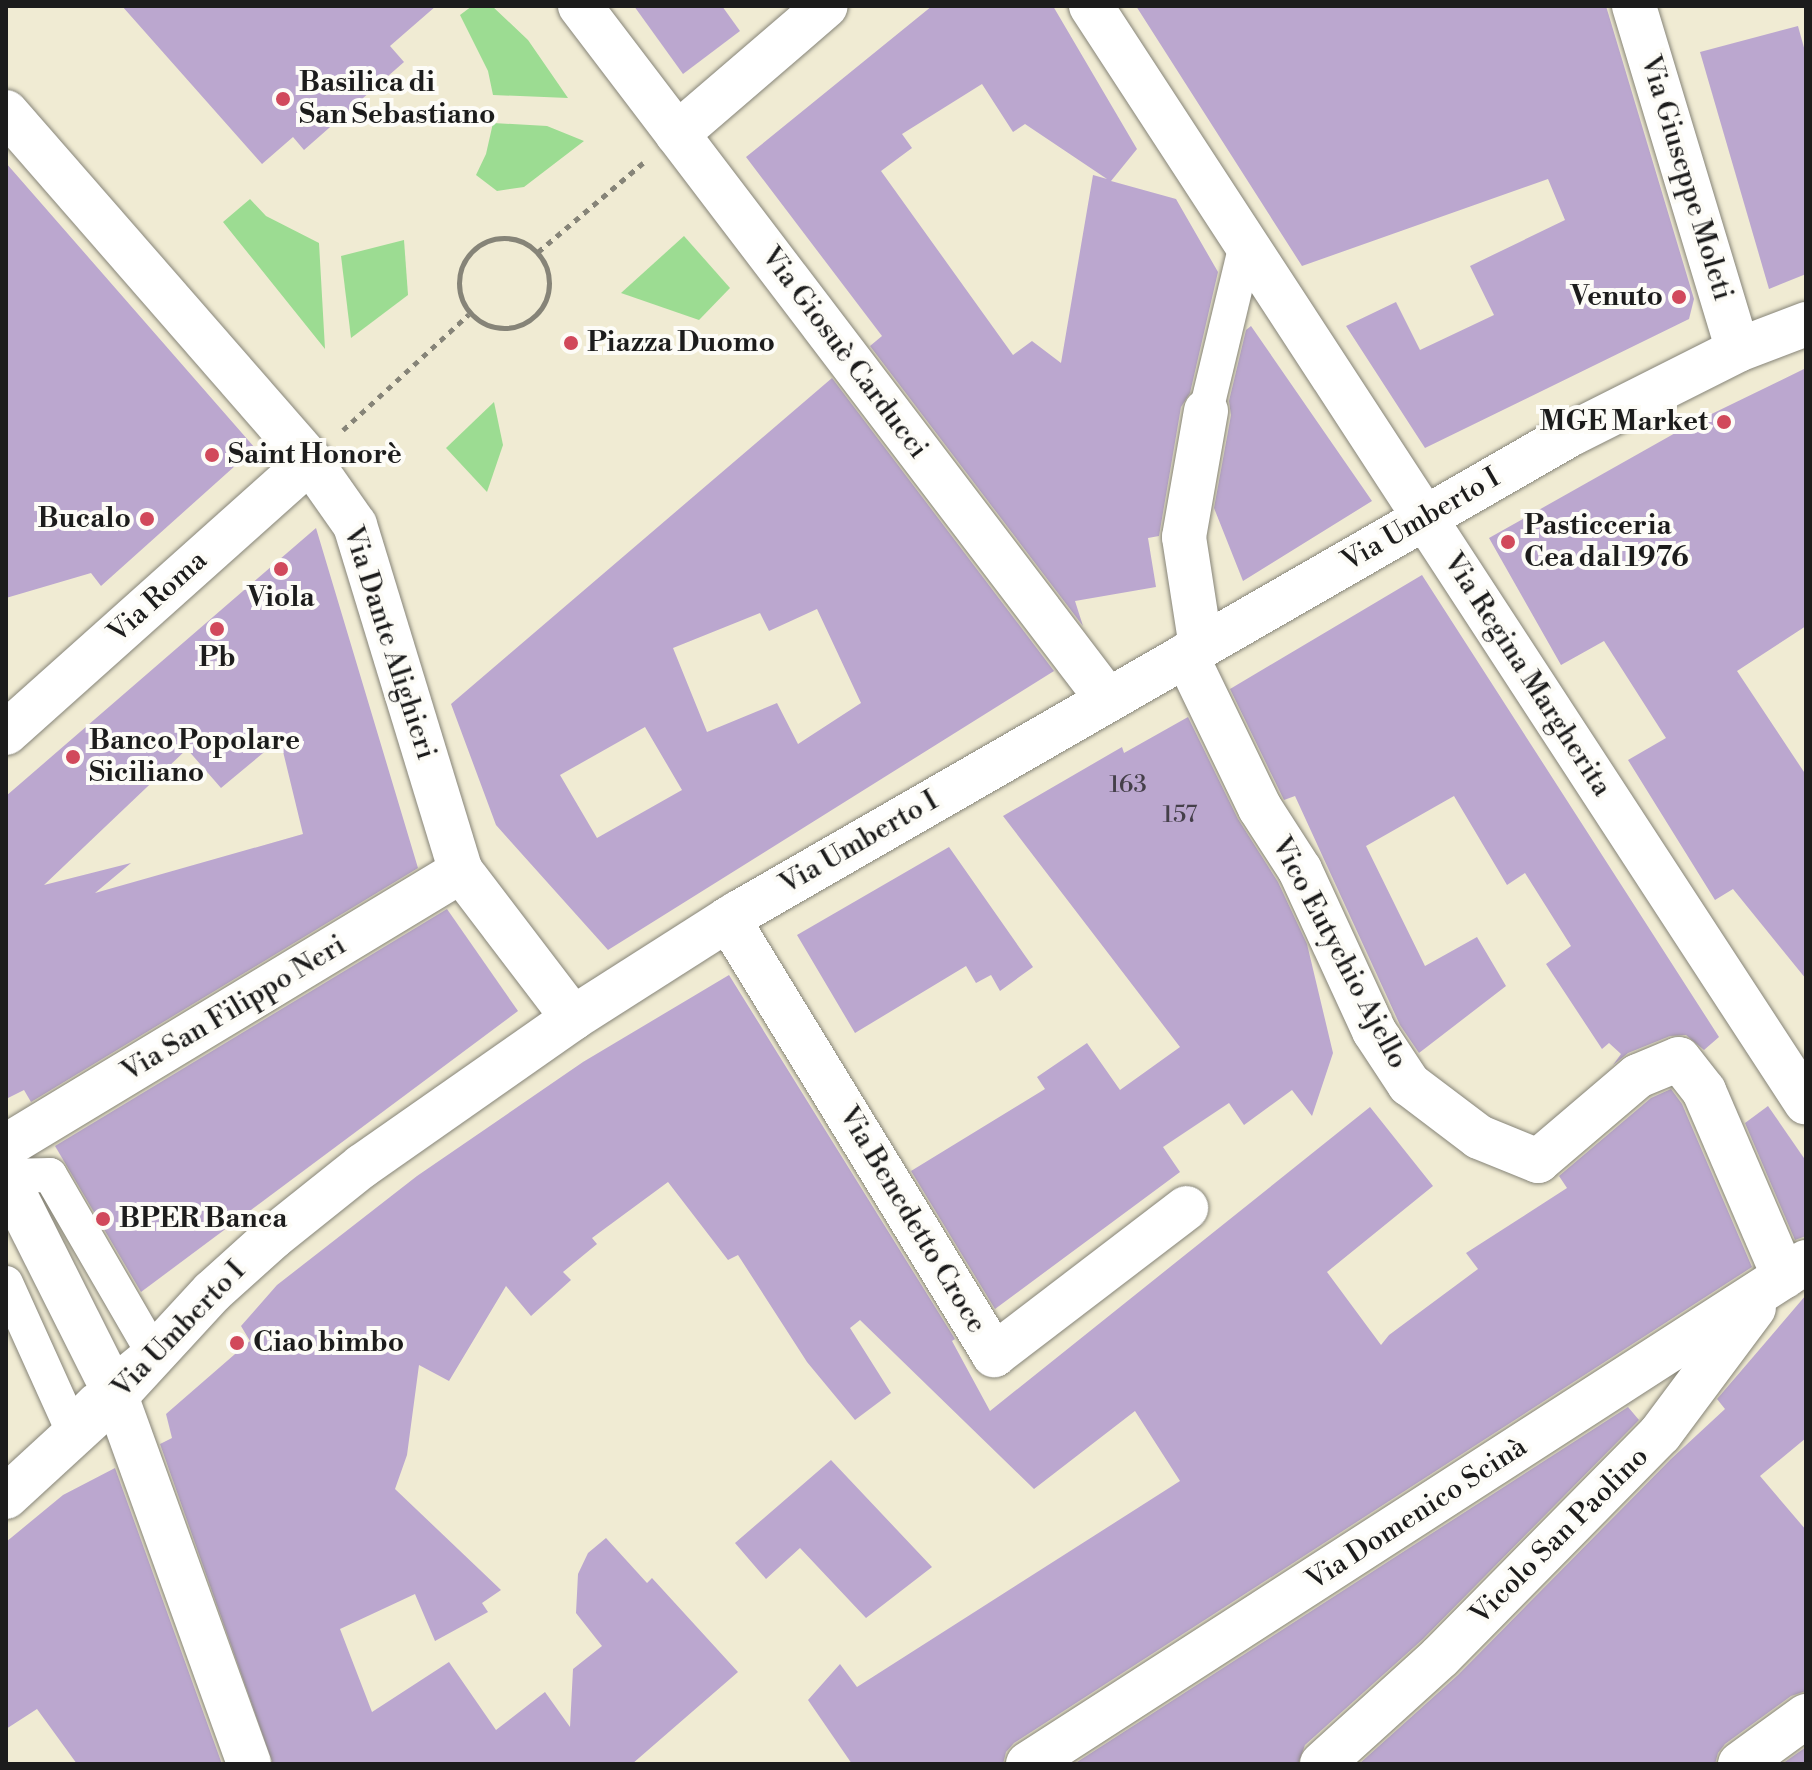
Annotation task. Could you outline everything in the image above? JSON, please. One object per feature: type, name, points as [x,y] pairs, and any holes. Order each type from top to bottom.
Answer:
[{"type":"street","name":"Via Giosuè Carducci","points":[[580,6],[1108,700]]},
{"type":"street","points":[[677,134],[826,6]]},
{"type":"street","name":"Via Regina Margherita","points":[[1091,6],[1806,1103]]},
{"type":"street","name":"Via Giuseppe Moleti","points":[[1634,6],[1738,350]]},
{"type":"street","name":"Via Dante Alighieri","points":[[6,112],[310,461],[355,525],[369,560],[461,871],[573,1018]]},
{"type":"street","points":[[1194,651],[1184,537],[1206,411],[1246,244]]},
{"type":"street","name":"Via Umberto I","points":[[6,1497],[212,1292],[273,1237],[362,1166],[573,1018],[728,919],[1571,434],[1738,350],[1806,324]]},
{"type":"street","name":"Via Roma","points":[[6,733],[310,461]]},
{"type":"street","name":"Vico Eutychio Ajello","points":[[1194,651],[1260,808],[1300,870],[1374,1031],[1409,1084],[1479,1137],[1538,1161],[1638,1076],[1679,1059],[1704,1091],[1787,1274]]},
{"type":"street","name":"Via San Filippo Neri","points":[[6,1146],[461,871]]},
{"type":"street","name":"Via Benedetto Croce","points":[[728,919],[994,1355],[1186,1208]]},
{"type":"street","points":[[6,1176],[113,1390],[249,1764]]},
{"type":"street","name":"Via Domenico Scinà","points":[[1028,1764],[1787,1274]]},
{"type":"street","name":"Vicolo San Paolino","points":[[1322,1764],[1440,1657],[1660,1434],[1787,1274]]},
{"type":"street","points":[[6,1283],[70,1425],[113,1390]]},
{"type":"street","points":[[1740,1764],[1806,1716]]},
{"type":"path","points":[[538,252],[677,134]]},
{"type":"path","points":[[494,238],[517,239],[538,252],[549,274],[547,298],[534,318],[513,328],[489,327],[469,314],[459,293],[459,269],[473,249],[494,238]]},
{"type":"path","points":[[310,461],[469,314]]},
{"type":"green space","points":[[472,6],[492,6],[528,40],[568,98],[493,95],[488,71],[460,15]]},
{"type":"green space","points":[[493,123],[547,126],[584,141],[524,187],[497,191],[476,175],[486,154]]},
{"type":"green space","points":[[250,199],[266,216],[319,243],[325,349],[223,222]]},
{"type":"green space","points":[[684,236],[730,288],[699,320],[621,293]]},
{"type":"green space","points":[[404,240],[408,295],[351,338],[341,256]]},
{"type":"green space","points":[[494,402],[503,445],[487,492],[446,448]]},
{"type":"building","name":"Basilica di San Sebastiano","points":[[122,6],[436,6],[390,46],[404,62],[304,150],[293,137],[262,164]]},
{"type":"building","points":[[634,6],[722,6],[740,31],[683,74]]},
{"type":"building","points":[[932,6],[1053,6],[1137,149],[1111,181],[1176,199],[1218,272],[1190,393],[1181,407],[1159,536],[1148,538],[1156,587],[1075,601],[1083,626],[870,346],[882,336],[746,157]],"holes":[[[982,84],[1013,132],[1025,124],[1107,179],[1093,175],[1061,363],[1032,341],[1013,355],[881,171],[912,148],[902,134]]]},
{"type":"building","points":[[1136,6],[1606,6],[1694,299],[1689,319],[1425,448],[1346,326],[1396,302],[1420,350],[1494,315],[1470,266],[1565,220],[1548,179],[1302,266]]},
{"type":"building","points":[[1798,26],[1806,55],[1806,274],[1769,289],[1700,52]]},
{"type":"building","points":[[6,163],[255,448],[101,586],[91,573],[6,598]]},
{"type":"building","points":[[1251,326],[1372,501],[1243,581],[1214,508],[1231,415],[1229,401],[1246,330]]},
{"type":"building","points":[[1806,368],[1806,626],[1737,671],[1806,775],[1806,979],[1733,889],[1715,900],[1628,760],[1666,738],[1604,641],[1561,665],[1489,538],[1693,423]]},
{"type":"building","points":[[832,378],[1054,671],[608,950],[496,825],[451,704]],"holes":[[[817,609],[861,703],[798,744],[777,703],[707,732],[673,648],[760,613],[769,631]],[[645,727],[682,790],[597,838],[560,775]]]},
{"type":"building","points":[[316,528],[418,868],[31,1102],[24,1090],[6,1099],[6,796]],"holes":[[[280,739],[303,834],[95,893],[131,863],[44,885],[187,749],[221,788]]]},
{"type":"building","points":[[1422,575],[1719,1037],[1704,1050],[1686,1035],[1670,1036],[1628,1053],[1613,1065],[1621,1054],[1609,1043],[1602,1049],[1546,964],[1571,946],[1525,873],[1507,885],[1454,796],[1366,846],[1425,966],[1477,937],[1506,986],[1419,1053],[1400,1025],[1295,796],[1284,800],[1230,689]]},
{"type":"building","points":[[1188,717],[1238,819],[1278,882],[1307,944],[1333,1053],[1312,1116],[1292,1090],[1244,1125],[1229,1103],[1163,1147],[1180,1172],[995,1309],[911,1171],[1045,1089],[1037,1077],[1087,1043],[1120,1090],[1180,1047],[1003,816],[1122,747],[1124,753]]},
{"type":"building","points":[[949,847],[1033,967],[1000,991],[991,975],[976,983],[966,966],[855,1033],[797,935]]},
{"type":"building","points":[[447,909],[518,1011],[141,1292],[55,1146]]},
{"type":"building","points":[[729,975],[955,1339],[952,1341],[990,1411],[1370,1107],[1433,1186],[1327,1272],[1381,1345],[1389,1335],[1478,1269],[1466,1253],[1567,1188],[1559,1176],[1651,1098],[1671,1089],[1682,1104],[1752,1267],[1014,1743],[1006,1752],[1003,1764],[852,1764],[808,1700],[840,1664],[857,1687],[1180,1481],[1135,1411],[1034,1489],[860,1320],[850,1328],[891,1393],[855,1420],[807,1362],[738,1255],[728,1260],[668,1182],[592,1238],[597,1244],[563,1272],[571,1280],[531,1316],[506,1286],[449,1381],[419,1365],[407,1455],[395,1489],[501,1590],[482,1603],[488,1612],[435,1641],[415,1594],[340,1629],[372,1712],[449,1662],[496,1730],[545,1692],[570,1727],[573,1669],[602,1646],[576,1613],[578,1574],[588,1553],[606,1538],[647,1583],[652,1578],[738,1672],[632,1764],[273,1764],[160,1444],[172,1438],[166,1414],[250,1341],[241,1326],[277,1285],[417,1176],[583,1062]]},
{"type":"building","points":[[1768,1106],[1806,1161],[1806,1236],[1795,1240],[1745,1123]]},
{"type":"building","points":[[1806,1295],[1806,1438],[1760,1476],[1806,1530],[1806,1691],[1791,1696],[1725,1744],[1715,1764],[1359,1764],[1458,1675],[1671,1459],[1725,1409],[1717,1399]]},
{"type":"building","points":[[1628,1407],[1639,1420],[1423,1639],[1305,1745],[1298,1764],[1074,1764]]},
{"type":"building","points":[[831,1460],[932,1567],[866,1618],[800,1548],[766,1579],[735,1543]]},
{"type":"building","points":[[115,1468],[222,1764],[77,1764],[37,1709],[6,1729],[6,1542],[63,1495]]},
{"type":"building","points":[[1806,1747],[1806,1764],[1782,1764]]},
{"type":"place","name":"Basilica di San Sebastiano","points":[[283,99]]},
{"type":"place","name":"Venuto","points":[[1679,297]]},
{"type":"place","name":"Piazza Duomo","points":[[571,343]]},
{"type":"place","name":"MGE Market","points":[[1724,422]]},
{"type":"place","name":"Saint Honorè","points":[[212,455]]},
{"type":"place","name":"Bucalo","points":[[147,519]]},
{"type":"place","name":"Pasticceria Cea dal 1976","points":[[1508,542]]},
{"type":"place","name":"Viola","points":[[281,569]]},
{"type":"place","name":"Pb","points":[[217,629]]},
{"type":"place","name":"Banco Popolare Siciliano","points":[[73,757]]},
{"type":"place","name":"BPER Banca","points":[[103,1219]]},
{"type":"place","name":"Ciao bimbo","points":[[237,1343]]}]
